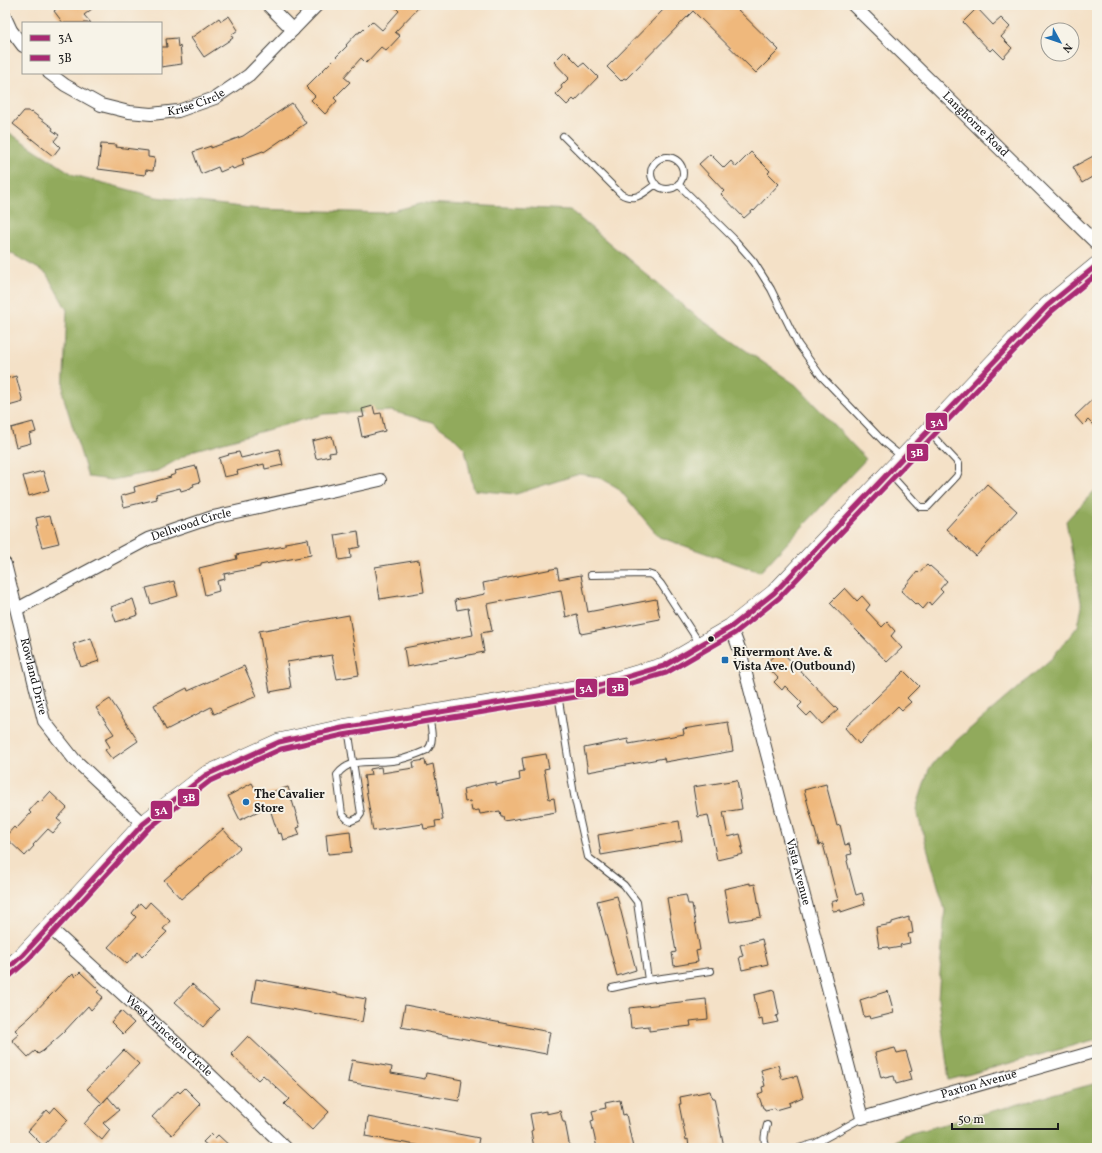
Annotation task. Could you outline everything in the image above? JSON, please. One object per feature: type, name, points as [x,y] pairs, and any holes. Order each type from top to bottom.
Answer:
[{"type":"main road","points":[[5,971],[49,928],[143,824],[206,775],[279,742],[348,727],[593,687],[664,666],[731,627],[774,593],[1047,306],[1097,265]]},
{"type":"street","points":[[268,5],[293,30]]},
{"type":"street","name":"Krise Circle","points":[[50,74],[65,85],[101,105],[128,112],[151,114],[178,111],[215,98],[249,75],[317,5]]},
{"type":"street","name":"Langhorne Road","points":[[853,5],[1097,244]]},
{"type":"street","points":[[5,17],[11,30],[22,45]]},
{"type":"street","name":"Dellwood Circle","points":[[17,609],[148,539],[213,517],[380,480]]},
{"type":"street","name":"Rowland Drive","points":[[5,564],[44,721],[74,759],[143,824]]},
{"type":"street","name":"Vista Avenue","points":[[731,627],[744,666],[862,1118]]},
{"type":"street","name":"West Princeton Circle","points":[[49,928],[197,1062],[286,1148]]},
{"type":"street","name":"Paxton Avenue","points":[[862,1118],[1097,1051]]},
{"type":"lane","points":[[563,136],[626,198],[632,198],[640,195],[656,184]]},
{"type":"lane","points":[[667,157],[673,158],[679,162],[683,173],[682,179],[678,184],[673,188],[667,189],[656,184],[652,178],[651,172],[652,166],[656,161],[667,157]]},
{"type":"lane","points":[[678,184],[733,238],[754,262],[771,289],[798,344],[821,376],[884,442],[903,458]]},
{"type":"lane","points":[[889,473],[920,507],[928,507],[958,476],[958,464],[929,431]]},
{"type":"lane","points":[[591,575],[648,574],[654,576],[661,584],[701,645]]},
{"type":"lane","points":[[558,693],[574,795],[588,857],[624,885],[636,902],[648,980]]},
{"type":"lane","points":[[348,727],[353,763],[361,814],[358,818],[352,821],[347,819],[342,814],[337,775],[340,769],[353,763],[396,761],[427,750],[431,747],[432,742],[429,714]]},
{"type":"lane","points":[[612,988],[648,980],[711,971]]},
{"type":"lane","points":[[799,1148],[816,1143],[862,1118]]},
{"type":"lane","points":[[767,1125],[764,1140],[768,1148]]},
{"type":"green space","points":[[5,130],[74,175],[156,197],[259,209],[384,213],[424,203],[570,210],[696,316],[796,385],[866,459],[760,572],[659,537],[618,488],[599,477],[579,474],[516,494],[474,490],[465,449],[451,435],[432,422],[391,411],[324,414],[195,450],[157,471],[112,480],[88,477],[63,395],[67,310],[46,273],[5,250]]},
{"type":"green space","points":[[1097,488],[1097,1039],[949,1080],[938,998],[945,910],[916,809],[929,769],[942,753],[1051,659],[1078,626],[1082,607],[1066,521]]},
{"type":"green space","points":[[1097,1083],[1097,1148],[884,1148],[904,1135]]},
{"type":"building","points":[[61,5],[97,5],[84,15],[90,22],[62,22],[54,11]]},
{"type":"building","points":[[393,5],[421,5],[395,32],[400,36],[386,51],[381,47],[366,63],[361,58],[344,77],[350,82],[334,98],[337,101],[325,114],[311,100],[315,96],[306,87],[347,46],[346,45],[357,33],[360,31],[361,32],[372,21],[382,30],[399,11]]},
{"type":"building","points":[[668,5],[733,5],[779,50],[756,73],[693,11],[626,79],[624,78],[621,81],[607,67]]},
{"type":"building","points":[[977,8],[993,25],[1001,18],[1010,27],[1001,37],[1012,48],[1003,58],[993,48],[990,51],[963,22]]},
{"type":"building","points":[[229,16],[238,30],[231,35],[233,38],[204,57],[191,38],[219,18],[221,21]]},
{"type":"building","points":[[177,38],[178,47],[180,45],[182,64],[162,67],[162,47],[167,47],[166,39]]},
{"type":"building","points":[[565,51],[580,66],[584,63],[598,77],[575,101],[573,99],[567,105],[556,94],[569,78],[554,62]]},
{"type":"building","points":[[292,103],[306,123],[264,152],[263,151],[242,159],[244,165],[233,169],[232,167],[220,172],[218,167],[201,174],[193,152],[211,146],[211,148],[243,136]]},
{"type":"building","points":[[24,111],[32,112],[53,128],[52,130],[59,135],[54,141],[60,147],[53,156],[13,124]]},
{"type":"building","points":[[101,144],[117,145],[116,147],[148,151],[148,157],[155,158],[153,171],[146,170],[145,175],[98,169]]},
{"type":"building","points":[[751,152],[770,171],[768,173],[779,184],[754,211],[753,210],[744,218],[721,194],[724,191],[699,164],[710,154],[724,168],[731,161],[736,167]]},
{"type":"building","points":[[1097,154],[1097,174],[1082,183],[1073,167]]},
{"type":"building","points":[[16,376],[23,402],[5,407],[5,379]]},
{"type":"building","points":[[1097,395],[1097,429],[1088,420],[1083,425],[1075,416]]},
{"type":"building","points":[[373,406],[375,414],[381,413],[385,431],[362,437],[358,418],[364,417],[362,409]]},
{"type":"building","points":[[33,422],[36,432],[29,434],[31,443],[16,447],[11,428]]},
{"type":"building","points":[[332,436],[336,452],[329,453],[330,456],[316,459],[312,441]]},
{"type":"building","points":[[279,449],[283,465],[265,469],[264,464],[237,471],[238,474],[224,477],[219,458],[229,455],[228,454],[239,452],[241,458]]},
{"type":"building","points":[[196,466],[200,482],[193,484],[194,486],[191,488],[181,491],[180,488],[156,494],[157,499],[124,507],[121,496],[135,492],[134,487],[171,477],[170,476],[176,474],[175,471]]},
{"type":"building","points":[[43,471],[49,490],[29,496],[23,476]]},
{"type":"building","points":[[987,484],[1017,511],[976,556],[946,529]]},
{"type":"building","points":[[50,515],[59,543],[42,547],[36,527],[38,526],[36,518]]},
{"type":"building","points":[[358,531],[360,547],[350,549],[351,558],[339,560],[335,535]]},
{"type":"building","points":[[308,539],[311,555],[224,574],[225,579],[217,581],[219,591],[205,595],[199,568],[237,559],[236,555],[285,546],[285,543]]},
{"type":"building","points":[[419,560],[424,592],[380,599],[375,567]]},
{"type":"building","points":[[927,565],[947,581],[940,589],[943,592],[931,605],[929,602],[923,609],[917,603],[916,605],[901,591],[917,572],[918,573]]},
{"type":"building","points":[[557,568],[559,579],[581,575],[588,612],[656,599],[660,619],[581,634],[577,614],[566,617],[561,590],[487,604],[492,631],[481,633],[484,652],[407,667],[404,648],[473,635],[468,608],[457,610],[455,600],[485,594],[483,583]]},
{"type":"building","points":[[174,581],[178,596],[151,604],[146,588]]},
{"type":"building","points":[[845,588],[857,601],[862,596],[870,605],[866,610],[882,627],[887,622],[895,631],[891,636],[902,648],[887,662],[830,603]]},
{"type":"building","points":[[133,599],[138,615],[116,622],[111,607]]},
{"type":"building","points":[[349,615],[359,675],[337,679],[332,655],[287,662],[291,688],[270,692],[259,631]]},
{"type":"building","points":[[91,638],[99,661],[81,667],[73,644]]},
{"type":"building","points":[[780,650],[838,710],[822,724],[811,712],[807,716],[798,707],[802,703],[785,686],[782,690],[774,682],[778,678],[765,664]]},
{"type":"building","points":[[244,666],[257,696],[214,714],[211,707],[166,730],[154,705],[187,688],[188,691]]},
{"type":"building","points":[[904,671],[919,686],[907,698],[911,702],[902,710],[898,706],[859,744],[845,728]]},
{"type":"building","points":[[110,699],[138,741],[112,759],[105,750],[110,747],[105,739],[114,734],[96,708]]},
{"type":"building","points":[[728,722],[733,751],[665,762],[664,758],[588,772],[584,748],[628,739],[629,744],[684,734],[683,729]]},
{"type":"building","points":[[546,754],[549,768],[544,769],[549,799],[554,798],[556,812],[504,821],[500,811],[480,814],[479,810],[472,811],[470,801],[465,802],[463,789],[487,783],[496,782],[496,785],[520,780],[519,772],[524,771],[522,758]]},
{"type":"building","points":[[425,760],[426,766],[433,764],[443,820],[435,821],[436,827],[424,829],[423,824],[373,831],[364,776],[371,775],[370,769],[381,767],[382,773],[414,768],[413,762]]},
{"type":"building","points":[[737,780],[742,809],[723,812],[728,837],[740,834],[743,854],[717,860],[708,815],[698,817],[693,787]]},
{"type":"building","points":[[252,783],[259,796],[288,787],[300,827],[297,828],[300,835],[283,840],[281,833],[278,834],[269,806],[240,820],[228,796]]},
{"type":"building","points":[[826,784],[837,826],[840,825],[845,845],[849,844],[852,854],[847,855],[847,861],[856,895],[862,893],[865,904],[841,912],[841,910],[833,911],[831,902],[838,900],[823,844],[819,845],[804,790]]},
{"type":"building","points":[[50,792],[67,808],[57,819],[62,823],[53,833],[48,829],[25,856],[5,837],[14,827],[16,829],[31,813],[29,811],[38,801],[40,803]]},
{"type":"building","points":[[679,821],[682,841],[601,855],[598,835]]},
{"type":"building","points":[[223,829],[240,848],[181,899],[164,880]]},
{"type":"building","points":[[350,831],[352,852],[328,854],[326,834]]},
{"type":"building","points":[[750,883],[750,885],[755,884],[761,917],[730,922],[724,889]]},
{"type":"building","points":[[686,895],[688,904],[692,904],[700,950],[696,951],[698,962],[674,966],[672,953],[676,952],[667,898]]},
{"type":"building","points":[[617,896],[636,970],[617,976],[597,901]]},
{"type":"building","points":[[150,902],[170,921],[163,929],[167,932],[142,957],[138,952],[127,964],[108,947],[136,917],[132,913],[140,903],[145,908]]},
{"type":"building","points":[[909,917],[913,933],[908,934],[910,943],[900,945],[901,947],[889,949],[888,947],[879,948],[876,927],[892,924],[892,922]]},
{"type":"building","points":[[762,939],[768,964],[742,970],[739,957],[743,956],[740,945]]},
{"type":"building","points":[[80,972],[99,990],[97,992],[103,997],[91,1010],[88,1006],[63,1033],[43,1051],[38,1054],[35,1051],[28,1057],[12,1040],[19,1034],[15,1030],[30,1017],[69,976],[70,977],[73,974],[75,977]]},
{"type":"building","points":[[256,979],[366,999],[362,1022],[252,1002]]},
{"type":"building","points":[[192,984],[219,1009],[203,1027],[175,1002]]},
{"type":"building","points":[[774,990],[779,1015],[776,1016],[778,1022],[763,1025],[762,1019],[759,1020],[754,995]]},
{"type":"building","points":[[888,991],[894,1013],[870,1019],[869,1016],[864,1017],[860,1000]]},
{"type":"building","points":[[706,999],[708,1019],[690,1021],[691,1026],[649,1031],[649,1026],[631,1028],[629,1008]]},
{"type":"building","points":[[405,1005],[550,1032],[546,1054],[401,1027]]},
{"type":"building","points":[[121,1011],[134,1023],[123,1034],[111,1022]]},
{"type":"building","points":[[248,1036],[329,1112],[312,1130],[284,1104],[289,1099],[263,1075],[258,1080],[231,1054]]},
{"type":"building","points":[[895,1048],[897,1053],[906,1051],[912,1071],[909,1072],[911,1080],[896,1084],[894,1076],[881,1078],[875,1053]]},
{"type":"building","points":[[124,1050],[139,1064],[102,1103],[87,1089]]},
{"type":"building","points":[[352,1060],[392,1067],[391,1073],[425,1079],[426,1073],[462,1080],[459,1101],[348,1082]]},
{"type":"building","points":[[778,1065],[782,1079],[797,1076],[803,1097],[789,1103],[790,1106],[776,1110],[775,1108],[765,1110],[758,1094],[763,1092],[762,1087],[765,1086],[761,1070]]},
{"type":"building","points":[[185,1088],[201,1104],[172,1135],[152,1117],[172,1096],[178,1091],[180,1093]]},
{"type":"building","points":[[710,1091],[712,1098],[714,1098],[724,1148],[689,1148],[679,1104],[681,1104],[680,1097]]},
{"type":"building","points":[[108,1097],[119,1110],[103,1123],[110,1130],[102,1140],[84,1124]]},
{"type":"building","points":[[620,1100],[623,1115],[626,1114],[633,1148],[597,1148],[591,1121],[594,1120],[592,1111],[606,1108],[605,1103]]},
{"type":"building","points":[[55,1107],[68,1120],[43,1146],[28,1131],[47,1110],[50,1113]]},
{"type":"building","points":[[546,1111],[546,1114],[560,1111],[563,1122],[565,1122],[570,1148],[534,1148],[530,1114]]},
{"type":"building","points":[[368,1117],[479,1138],[477,1148],[433,1148],[365,1136]]},
{"type":"building","points":[[211,1134],[215,1138],[218,1135],[232,1148],[207,1148],[208,1146],[203,1142]]},
{"type":"transit line","name":"3A","points":[[5,971],[23,955],[143,824],[206,775],[279,742],[342,728],[593,687],[664,666],[731,627],[774,593],[1047,306],[1097,265]]},
{"type":"transit line","name":"3B","points":[[10,976],[28,960],[148,829],[210,781],[281,749],[343,735],[594,694],[666,673],[735,633],[779,598],[1052,311],[1097,274]]},
{"type":"place","name":"Rivermont Ave. & Vista Ave. (Outbound)","points":[[725,660]]},
{"type":"place","name":"The Cavalier Store","points":[[246,802]]}]
